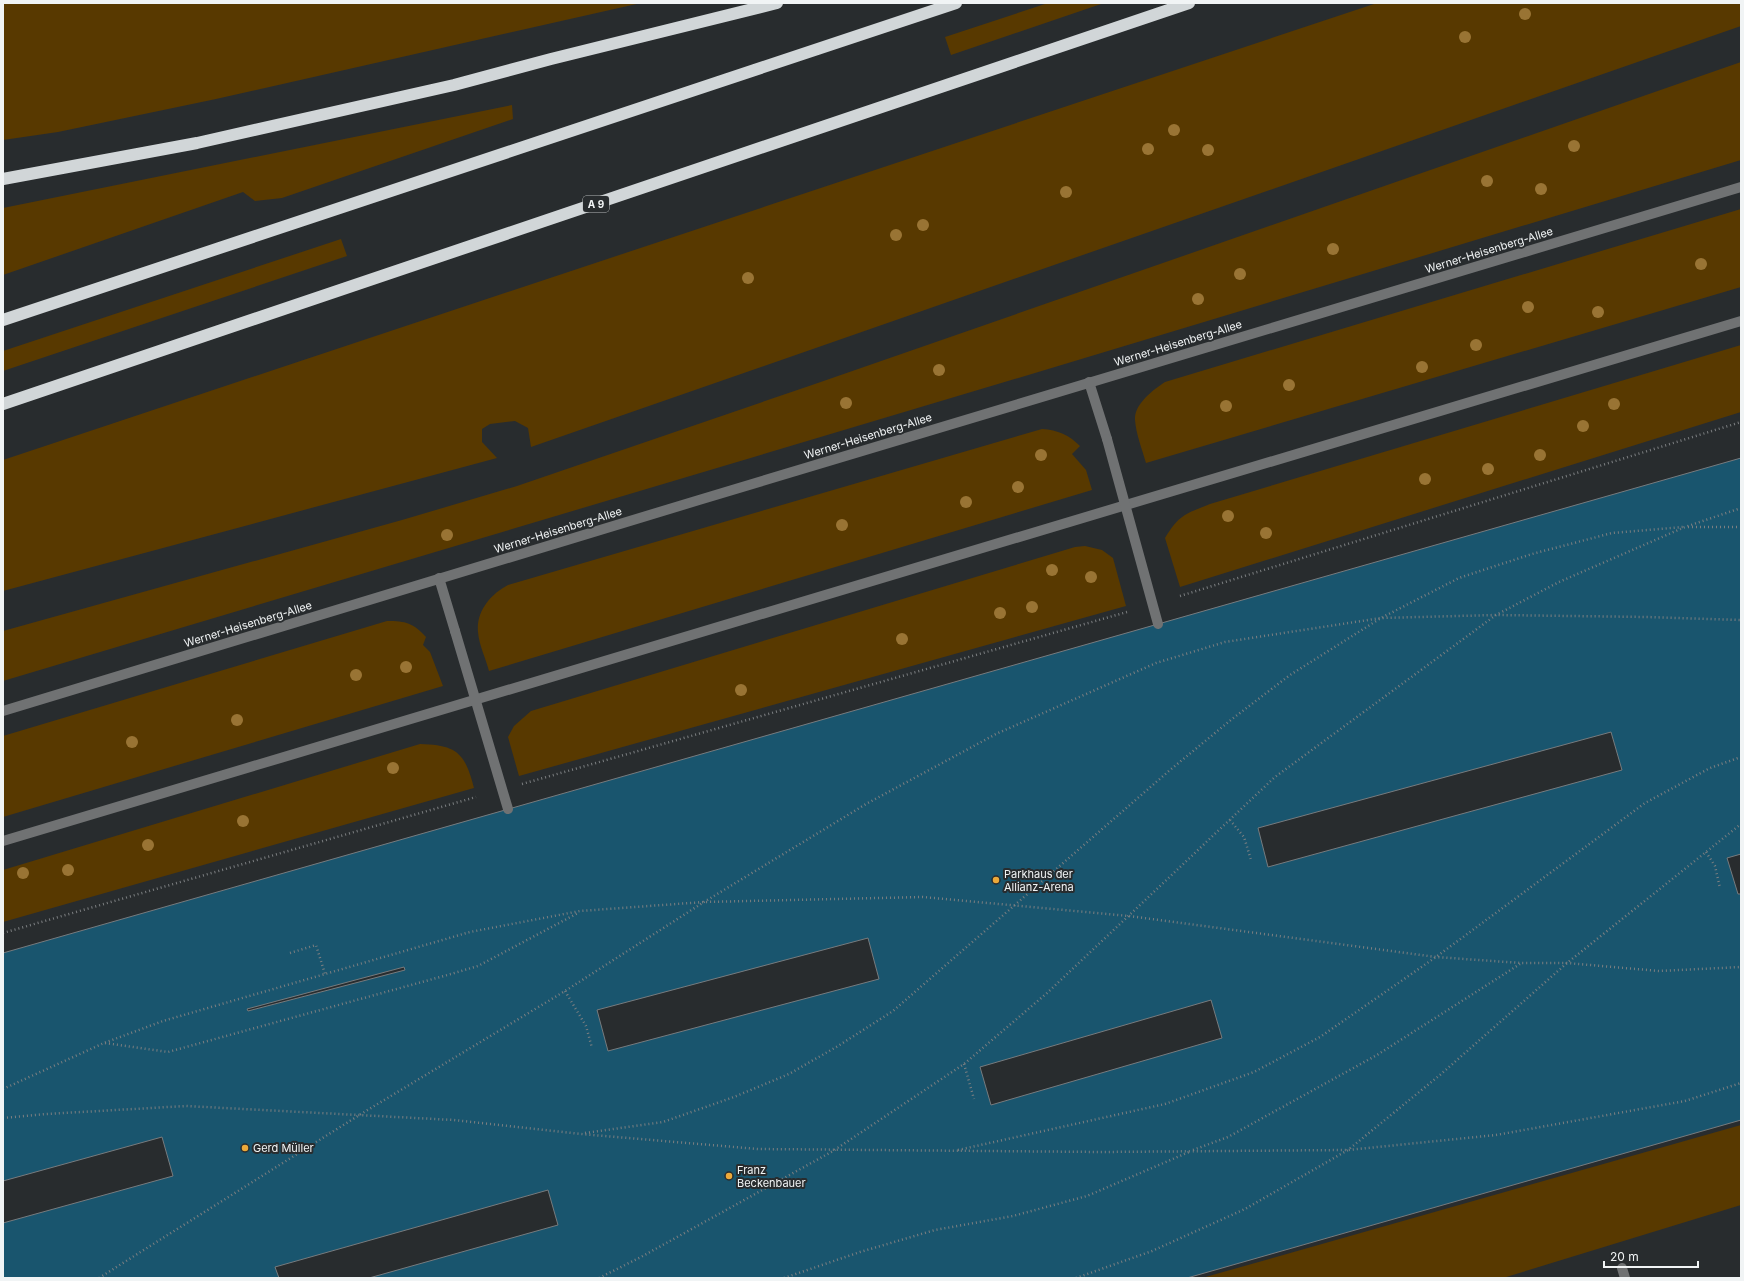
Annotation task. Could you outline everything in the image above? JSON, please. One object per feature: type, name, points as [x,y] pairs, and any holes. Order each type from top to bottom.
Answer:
[{"type":"highway","points":[[3,179],[197,143],[446,87],[551,58],[777,3]]},
{"type":"highway","points":[[3,320],[956,3]]},
{"type":"highway","name":"A 9","points":[[3,404],[1189,3]]},
{"type":"street","name":"Werner-Heisenberg-Allee","points":[[3,711],[1089,382],[1741,187]]},
{"type":"street","points":[[3,841],[1741,321]]},
{"type":"street","points":[[1089,382],[1158,624]]},
{"type":"street","points":[[439,578],[508,809]]},
{"type":"path","points":[[1180,596],[1741,422]]},
{"type":"path","points":[[599,1278],[641,1257],[833,1151],[964,1064],[1048,993],[1275,777],[1496,615],[1559,582],[1685,527],[1741,508]]},
{"type":"path","points":[[581,1134],[663,1122],[734,1096],[789,1074],[838,1046],[893,1011],[1170,770],[1232,719],[1290,675],[1381,618],[1459,578],[1532,554],[1612,533],[1685,527],[1741,527]]},
{"type":"path","points":[[522,784],[1127,612]]},
{"type":"path","points":[[99,1278],[361,1114],[565,990],[704,902],[866,804],[996,734],[1156,663],[1225,642],[1381,618],[1496,615],[1741,620]]},
{"type":"path","points":[[952,1152],[1165,1104],[1254,1072],[1320,1037],[1436,957],[1645,803],[1710,768],[1741,757]]},
{"type":"path","points":[[3,933],[476,797]]},
{"type":"path","points":[[1230,820],[1244,837],[1251,860]]},
{"type":"path","points":[[1076,1278],[1152,1251],[1245,1209],[1348,1150],[1440,1075],[1567,962],[1741,824]]},
{"type":"path","points":[[1706,852],[1715,866],[1720,888]]},
{"type":"path","points":[[3,1089],[104,1043],[163,1021],[470,932],[580,911],[704,902],[923,896],[1129,916],[1436,957],[1521,963],[1567,962],[1659,971],[1741,967]]},
{"type":"path","points":[[104,1043],[168,1052],[451,974],[478,966],[580,911]]},
{"type":"path","points":[[290,953],[316,945],[325,974]]},
{"type":"path","points":[[784,1278],[860,1252],[935,1230],[1013,1216],[1087,1196],[1190,1151],[1228,1137],[1377,1055],[1521,963]]},
{"type":"path","points":[[565,990],[586,1026],[592,1048]]},
{"type":"path","points":[[964,1064],[974,1099]]},
{"type":"path","points":[[3,1118],[186,1106],[454,1120],[581,1134],[758,1150],[952,1152],[1348,1150],[1496,1136],[1686,1101],[1741,1083]]},
{"type":"shaded area","points":[[3,3],[641,3],[216,99],[58,132],[3,140]]},
{"type":"shaded area","points":[[1048,3],[1104,3],[951,55],[945,37]]},
{"type":"shaded area","points":[[1377,3],[1741,3],[1741,26],[531,447],[528,428],[515,421],[490,424],[482,429],[482,442],[497,458],[3,591],[3,460]]},
{"type":"shaded area","points":[[1741,62],[1741,160],[1035,373],[3,681],[3,631],[402,520],[517,486]]},
{"type":"shaded area","points":[[512,105],[513,119],[282,198],[255,201],[243,192],[3,275],[3,208]]},
{"type":"shaded area","points":[[1741,209],[1741,287],[1146,463],[1139,442],[1135,420],[1136,414],[1145,398],[1165,382]]},
{"type":"shaded area","points":[[341,239],[347,256],[3,371],[3,351]]},
{"type":"shaded area","points":[[1741,345],[1741,412],[1180,587],[1165,538],[1174,524],[1183,516],[1194,510]]},
{"type":"shaded area","points":[[1042,429],[1063,434],[1080,446],[1072,454],[1086,470],[1092,490],[489,671],[478,632],[479,617],[482,610],[491,598],[508,585]]},
{"type":"shaded area","points":[[1085,546],[1102,550],[1113,558],[1126,606],[519,776],[508,737],[514,726],[531,711],[1075,547]]},
{"type":"shaded area","points":[[387,621],[404,622],[409,624],[426,637],[423,645],[430,652],[443,686],[3,817],[3,736]]},
{"type":"shaded area","points":[[420,744],[443,746],[458,753],[467,766],[474,788],[3,922],[3,870]]},
{"type":"shaded area","points":[[1741,1125],[1741,1205],[1503,1278],[1202,1278]]},
{"type":"building","name":"Parkhaus der Allianz-Arena","points":[[1741,458],[1741,854],[1727,858],[1738,894],[1741,894],[1741,1120],[1187,1278],[369,1278],[558,1225],[548,1190],[275,1267],[279,1278],[3,1278],[3,1223],[173,1176],[162,1137],[3,1181],[3,953]],"holes":[[[1611,732],[1622,770],[1268,867],[1258,828]],[[868,938],[879,979],[608,1051],[597,1010]],[[1211,1000],[1222,1038],[991,1105],[980,1067]]]},
{"type":"building","points":[[404,967],[405,970],[248,1011],[247,1009]]},
{"type":"place","name":"Parkhaus der Allianz-Arena","points":[[996,880]]},
{"type":"place","name":"Gerd Müller","points":[[245,1148]]},
{"type":"place","name":"Franz Beckenbauer","points":[[729,1176]]}]
